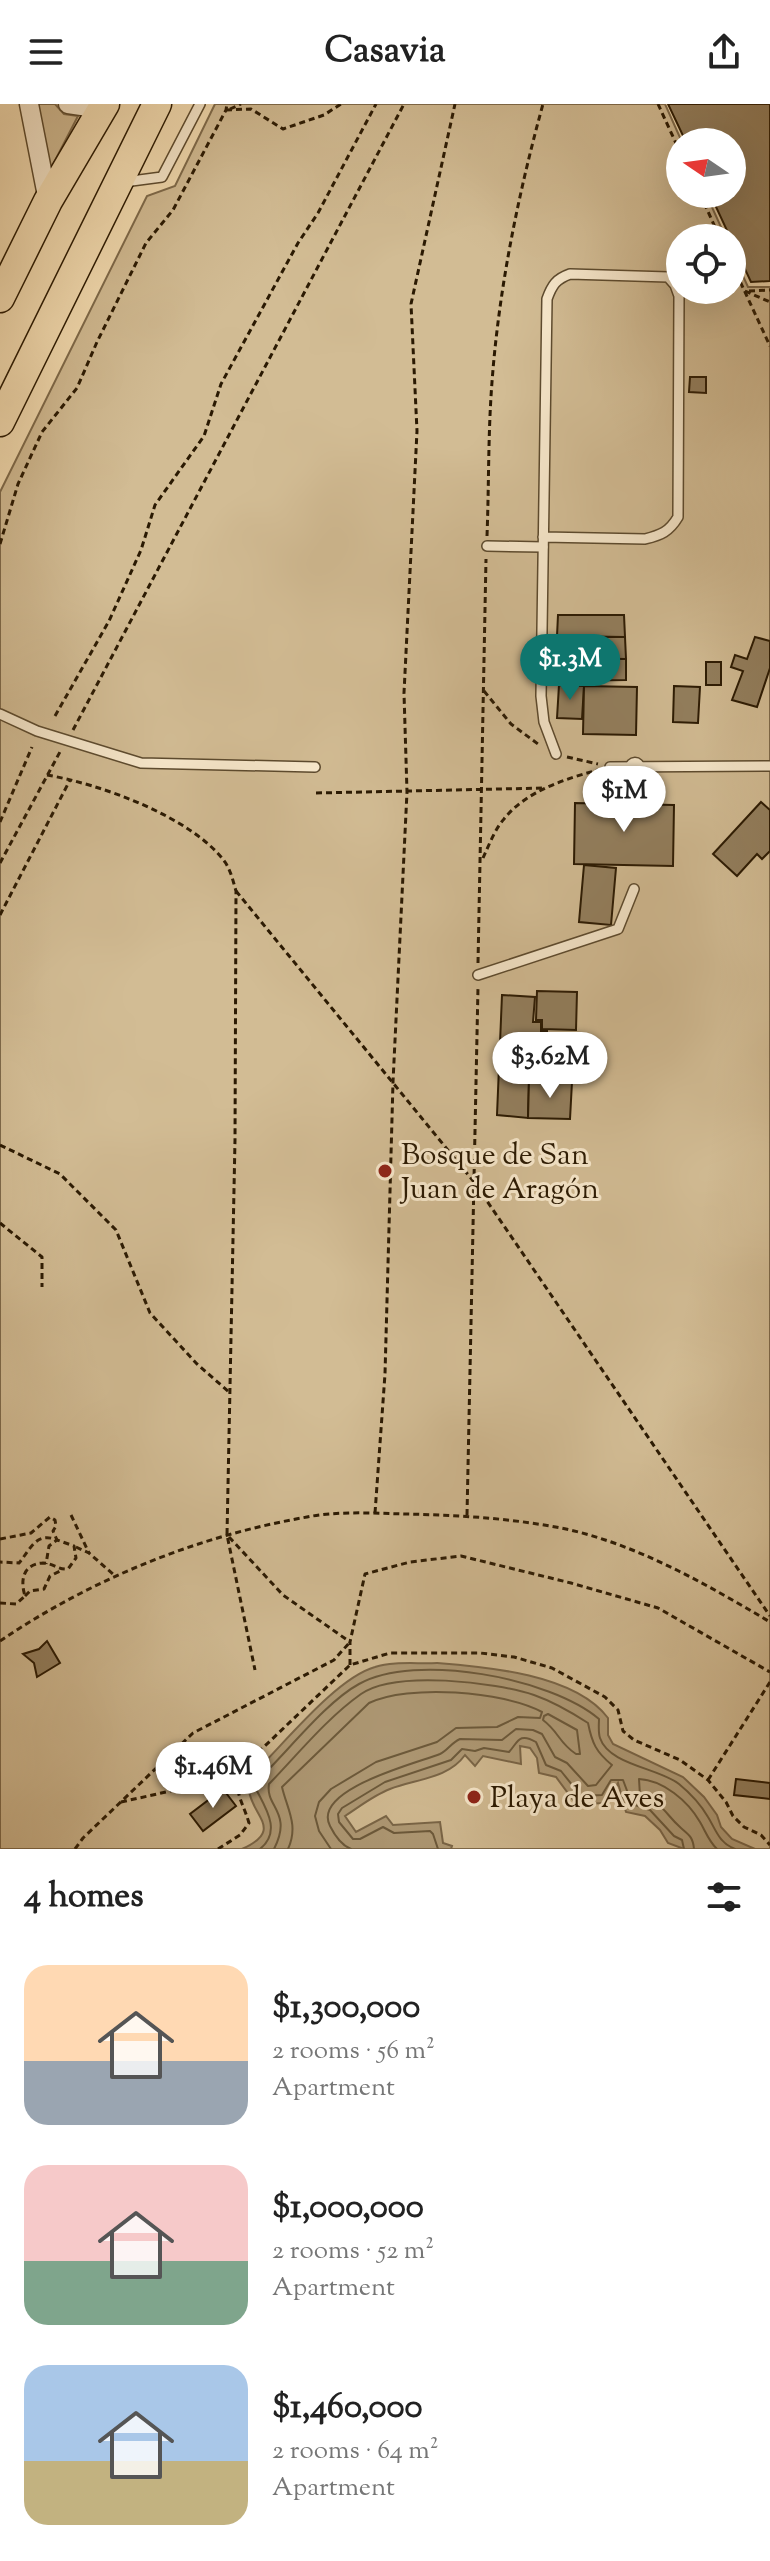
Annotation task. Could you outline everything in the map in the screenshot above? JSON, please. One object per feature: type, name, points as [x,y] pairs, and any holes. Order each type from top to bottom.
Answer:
[{"type":"main road","points":[[3,410],[157,104]]},
{"type":"main road","points":[[0,298],[48,201],[104,107]]},
{"type":"street","points":[[29,104],[48,201]]},
{"type":"street","points":[[68,104],[104,107]]},
{"type":"street","points":[[635,767],[636,804]]},
{"type":"lane","points":[[117,183],[162,177],[200,104]]},
{"type":"lane","points":[[487,546],[543,542],[645,539],[660,536],[670,529],[678,517],[679,296],[668,277],[570,274],[560,277],[552,285],[547,299],[543,542],[541,696],[544,722],[556,754]]},
{"type":"lane","points":[[0,714],[37,731],[141,763],[315,767]]},
{"type":"lane","points":[[610,767],[770,766]]},
{"type":"lane","points":[[478,975],[618,929],[634,889]]},
{"type":"path","points":[[0,544],[18,484],[42,432],[77,388],[146,243],[173,210],[227,104]]},
{"type":"path","points":[[226,110],[241,104]]},
{"type":"path","points":[[226,110],[251,109],[283,129],[324,115],[341,104]]},
{"type":"path","points":[[55,716],[109,621],[141,550],[155,505],[204,436],[221,384],[376,104]]},
{"type":"path","points":[[0,863],[404,104]]},
{"type":"path","points":[[375,1513],[385,1374],[393,1082],[407,792],[404,693],[417,431],[411,304],[455,104]]},
{"type":"path","points":[[467,1515],[492,383],[500,303],[513,224],[543,104]]},
{"type":"path","points":[[658,104],[669,128]]},
{"type":"path","points":[[746,291],[770,290]]},
{"type":"path","points":[[746,291],[770,302]]},
{"type":"path","points":[[746,293],[770,346]]},
{"type":"path","points":[[0,822],[32,747]]},
{"type":"path","points":[[481,860],[504,818],[535,793],[569,778],[610,767]]},
{"type":"path","points":[[47,775],[107,789],[174,821],[211,847],[226,863],[236,891],[474,1182],[770,1616]]},
{"type":"path","points":[[0,915],[70,779]]},
{"type":"path","points":[[316,793],[546,788]]},
{"type":"path","points":[[236,891],[227,1535],[255,1670]]},
{"type":"path","points":[[0,1145],[60,1174],[116,1230],[150,1313],[197,1364],[229,1392]]},
{"type":"path","points":[[0,1223],[42,1257],[42,1287]]},
{"type":"path","points":[[0,1641],[43,1612],[114,1575],[227,1535],[309,1516],[375,1513],[467,1515],[562,1528],[634,1551],[707,1584],[770,1622]]},
{"type":"path","points":[[71,1515],[89,1553]]},
{"type":"path","points":[[0,1539],[31,1533],[50,1517],[55,1520],[53,1531],[57,1540]]},
{"type":"path","points":[[227,1535],[283,1595],[350,1642]]},
{"type":"path","points":[[0,1562],[19,1563],[29,1545],[42,1538],[57,1540],[89,1553],[114,1575]]},
{"type":"path","points":[[46,1564],[49,1546],[57,1540]]},
{"type":"path","points":[[0,1603],[16,1604],[30,1591],[44,1589],[50,1576],[68,1569],[76,1558],[74,1546]]},
{"type":"path","points":[[350,1665],[350,1642],[365,1574],[410,1562],[461,1556],[658,1608],[770,1672]]},
{"type":"path","points":[[25,1596],[21,1586],[23,1573],[30,1566],[46,1564],[58,1570],[68,1569]]},
{"type":"path","points":[[43,1612],[49,1620]]},
{"type":"path","points":[[75,1849],[193,1733],[334,1660],[350,1642]]},
{"type":"path","points":[[218,1849],[240,1835],[249,1823],[237,1793],[238,1776],[248,1762],[350,1665],[390,1653],[480,1653],[514,1657],[552,1668],[605,1697],[618,1710],[623,1731],[634,1740],[680,1760],[708,1780],[733,1816],[770,1845]]},
{"type":"path","points":[[708,1780],[770,1682]]},
{"type":"path","points":[[119,1803],[238,1776]]},
{"type":"shaded area","points":[[32,104],[55,104],[64,114],[78,116],[47,176]]},
{"type":"shaded area","name":"Bosque de San Juan de Aragón","points":[[215,104],[665,104],[676,128],[666,128],[666,208],[712,208],[720,224],[666,224],[666,304],[746,304],[746,283],[748,287],[770,287],[770,1849],[0,1849],[0,492],[147,196],[175,186]]},
{"type":"water","points":[[397,1663],[437,1663],[529,1676],[574,1691],[593,1703],[608,1718],[608,1735],[613,1744],[683,1777],[704,1797],[717,1815],[721,1827],[732,1839],[755,1849],[684,1849],[668,1843],[645,1816],[626,1812],[618,1783],[608,1803],[576,1804],[556,1777],[539,1773],[537,1758],[530,1748],[520,1746],[521,1764],[483,1756],[475,1766],[465,1755],[450,1769],[384,1792],[345,1816],[356,1832],[386,1816],[393,1825],[440,1822],[443,1843],[452,1846],[451,1849],[242,1849],[255,1842],[264,1829],[249,1791],[254,1773],[311,1713],[344,1684],[375,1667]]},
{"type":"building","points":[[668,104],[770,104],[770,281],[751,282],[746,271],[746,224],[724,224],[717,208],[746,208],[746,128],[679,128]]},
{"type":"building","points":[[690,377],[706,377],[706,393],[689,392]]},
{"type":"building","points":[[558,615],[624,615],[625,637],[557,636]]},
{"type":"building","points":[[569,637],[625,637],[626,659],[569,658]]},
{"type":"building","points":[[755,637],[770,641],[770,668],[757,707],[732,700],[743,671],[731,667],[735,655],[747,659]]},
{"type":"building","points":[[555,659],[626,659],[626,680],[555,681]]},
{"type":"building","points":[[706,662],[721,662],[721,685],[706,685]]},
{"type":"building","points":[[559,685],[584,686],[582,719],[557,718]]},
{"type":"building","points":[[584,686],[637,687],[636,735],[583,734]]},
{"type":"building","points":[[674,686],[700,687],[698,723],[673,722]]},
{"type":"building","points":[[761,802],[770,810],[770,851],[762,859],[757,854],[737,876],[713,854]]},
{"type":"building","points":[[575,803],[674,805],[673,866],[574,864]]},
{"type":"building","points":[[584,865],[616,868],[611,925],[579,922]]},
{"type":"building","points":[[537,991],[577,992],[576,1030],[542,1029],[542,1020],[536,1020]]},
{"type":"building","points":[[502,995],[535,997],[533,1022],[541,1022],[541,1031],[547,1031],[547,1043],[523,1041],[521,1081],[529,1080],[528,1118],[497,1115]]},
{"type":"building","points":[[526,1045],[573,1046],[573,1070],[526,1069]]},
{"type":"building","points":[[529,1080],[572,1082],[570,1119],[528,1118]]},
{"type":"building","points":[[47,1641],[60,1663],[37,1677],[34,1663],[23,1654],[39,1649]]},
{"type":"building","points":[[736,1779],[770,1783],[770,1799],[734,1795]]},
{"type":"building","points":[[223,1789],[236,1806],[203,1831],[190,1814]]},
{"type":"place","name":"Bosque de San Juan de Aragón","points":[[385,1171]]},
{"type":"place","name":"Playa de Aves","points":[[474,1797]]}]
